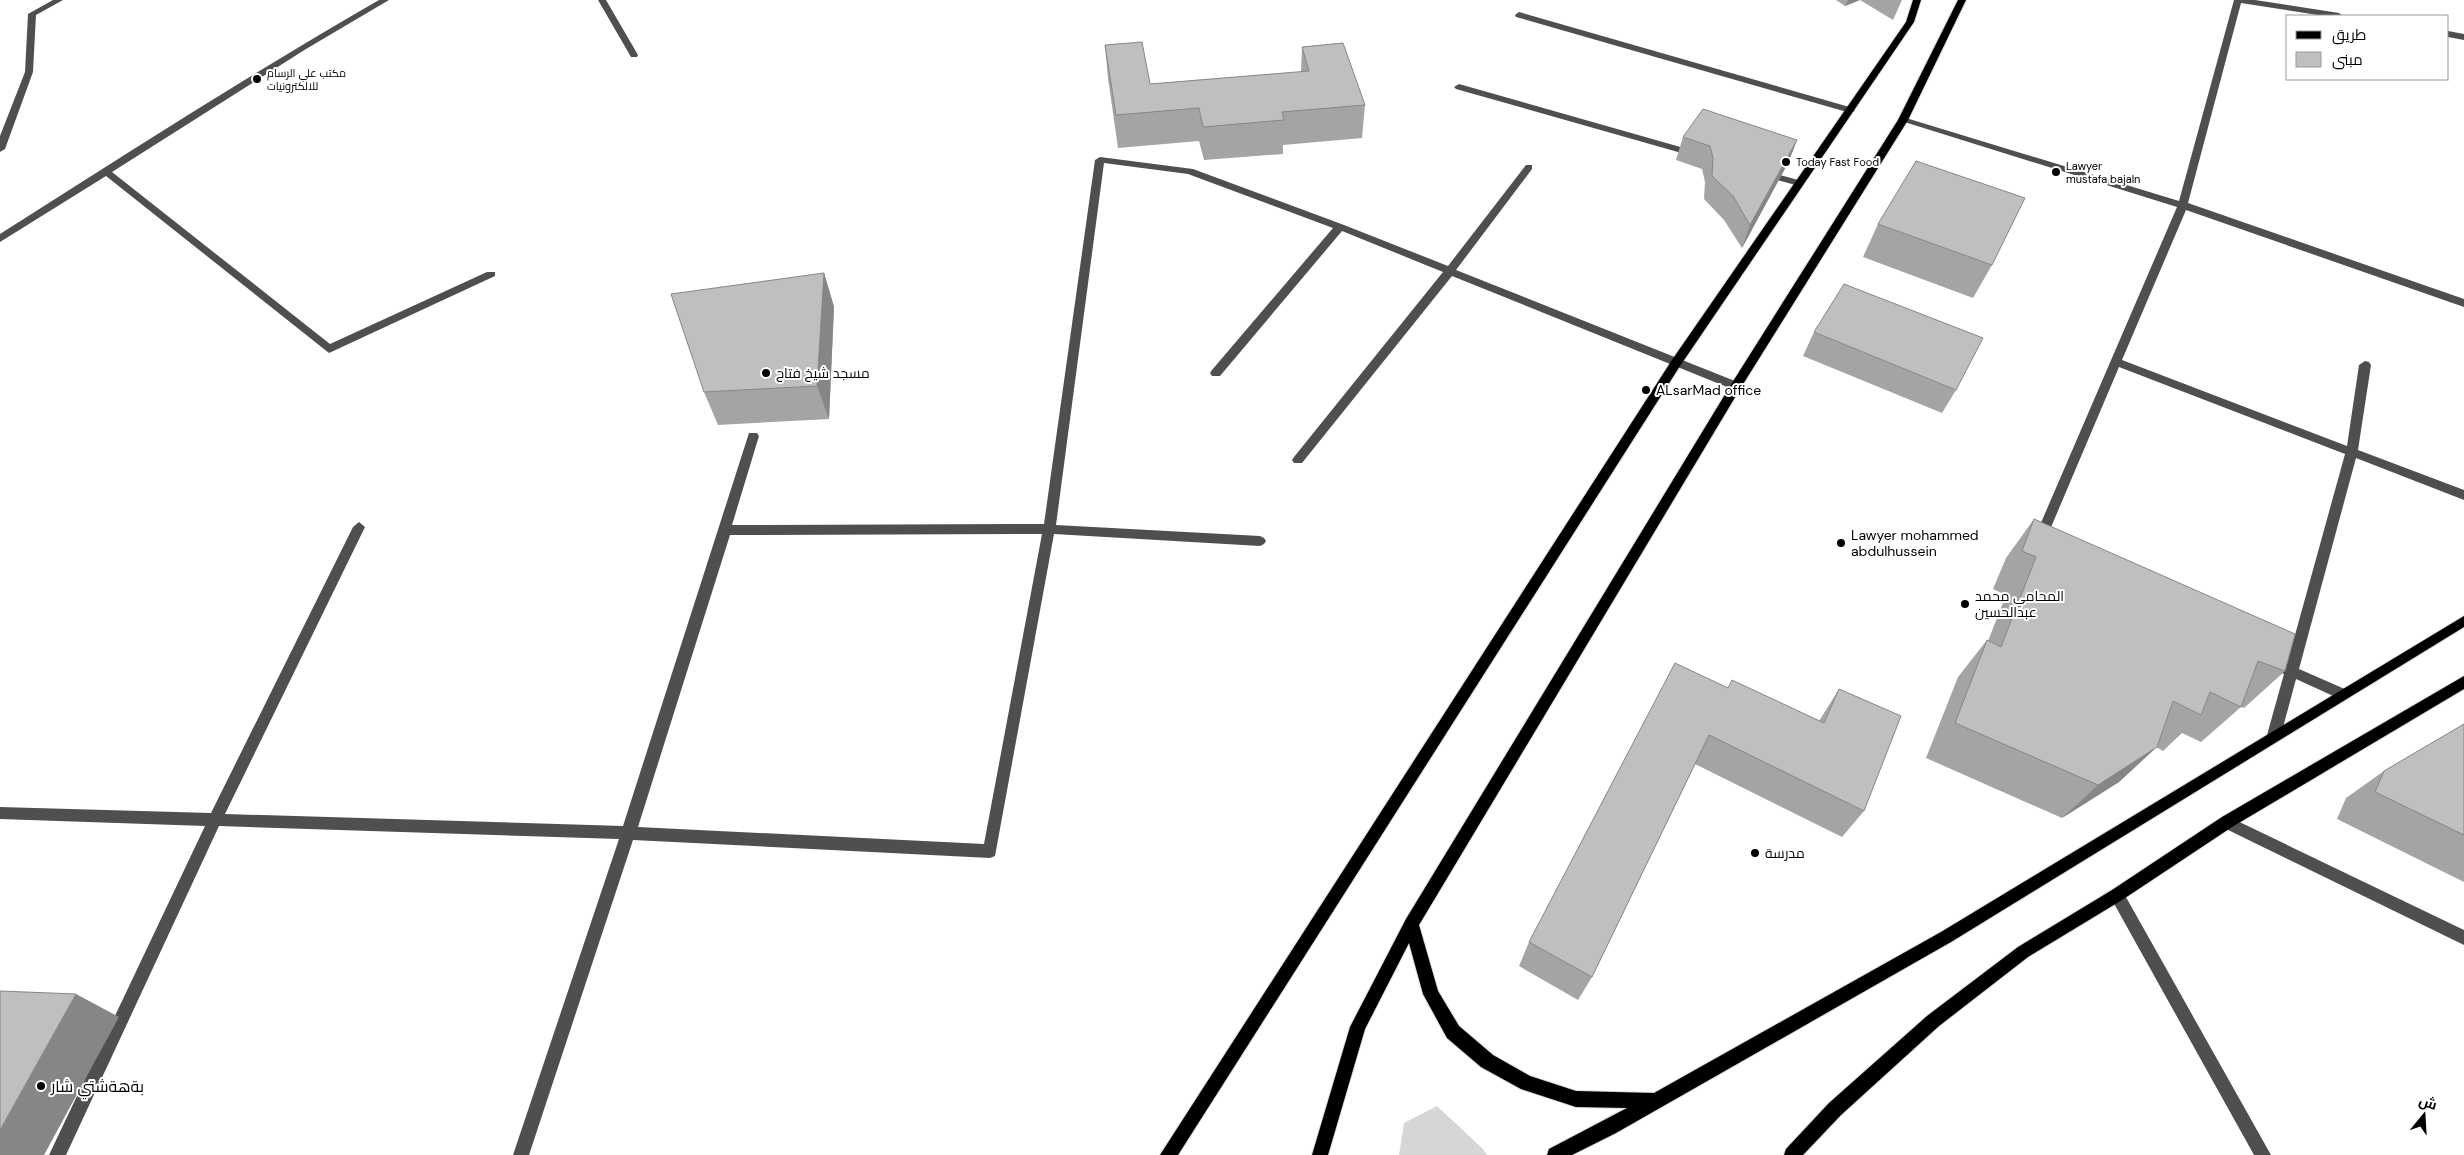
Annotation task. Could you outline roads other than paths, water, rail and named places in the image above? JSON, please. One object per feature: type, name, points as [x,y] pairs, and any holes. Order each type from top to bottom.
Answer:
[{"type":"main road","points":[[1168,1155],[1676,363],[1910,22],[1917,0]]},
{"type":"main road","points":[[1320,1155],[1358,1027],[1411,924],[1736,386],[1903,120],[1962,0]]},
{"type":"main road","points":[[1555,1155],[1954,932],[2274,735],[2464,621]]},
{"type":"main road","points":[[1792,1155],[1835,1109],[1933,1021],[1977,985],[2023,952],[2117,895],[2227,822],[2464,682]]},
{"type":"main road","points":[[1411,924],[1431,994],[1452,1032],[1487,1062],[1527,1083],[1576,1098],[1654,1101]]},
{"type":"street","points":[[0,149],[29,72],[32,14],[59,0]]},
{"type":"street","points":[[0,239],[105,171],[303,48],[385,0]]},
{"type":"street","points":[[602,0],[634,54]]},
{"type":"street","points":[[2037,547],[2183,205],[2238,0],[2333,15]]},
{"type":"street","points":[[1519,16],[1850,110]]},
{"type":"street","points":[[2449,34],[2462,36],[2464,47]]},
{"type":"street","points":[[1459,87],[1704,156]]},
{"type":"street","points":[[1903,120],[2183,205],[2464,303]]},
{"type":"street","points":[[0,813],[628,833],[990,850],[1049,529],[1100,160],[1190,171],[1340,227],[1736,386]]},
{"type":"street","points":[[1298,460],[1450,271],[1529,166]]},
{"type":"street","points":[[1752,170],[1799,183]]},
{"type":"street","points":[[105,171],[330,349],[491,274]]},
{"type":"street","points":[[1216,373],[1340,227]]},
{"type":"street","points":[[2116,362],[2464,495]]},
{"type":"street","points":[[2274,735],[2352,451],[2365,365]]},
{"type":"street","points":[[521,1155],[726,530],[753,436]]},
{"type":"street","points":[[57,1155],[215,820],[359,527]]},
{"type":"street","points":[[726,530],[1049,529],[1260,541]]},
{"type":"street","points":[[2255,656],[2342,694]]},
{"type":"street","points":[[2227,822],[2464,938]]},
{"type":"street","points":[[2117,895],[2263,1155]]},
{"type":"place","name":"مكتب علي الرسام للالكترونيات","points":[[257,79]]},
{"type":"place","name":"Today Fast Food","points":[[1786,162]]},
{"type":"place","name":"Lawyer mustafa bajaln","points":[[2056,172]]},
{"type":"place","name":"مسجد شيخ فتاح","points":[[766,373]]},
{"type":"place","name":"ALsarMad office","points":[[1646,390]]},
{"type":"place","name":"Lawyer mohammed abdulhussein","points":[[1841,543]]},
{"type":"place","name":"المحامي محمد عبدالحسين","points":[[1965,604]]},
{"type":"place","name":"مدرسة","points":[[1755,853]]},
{"type":"place","name":"بةهةشتي شار","points":[[41,1086]]}]
